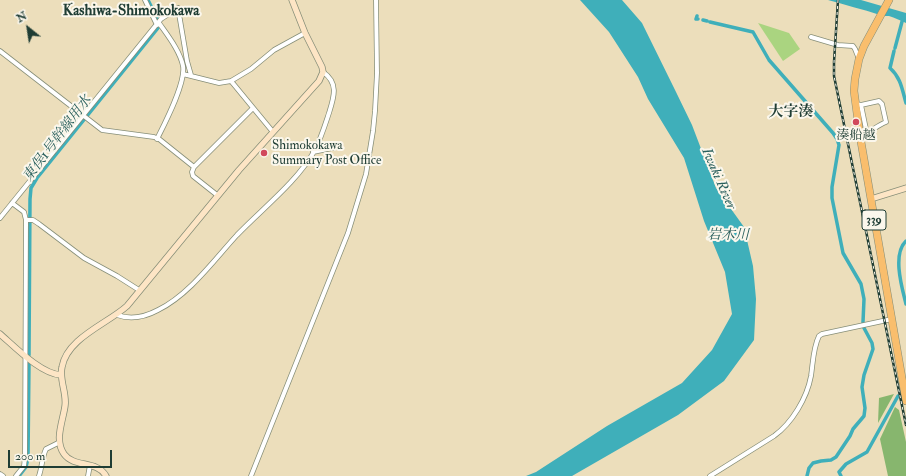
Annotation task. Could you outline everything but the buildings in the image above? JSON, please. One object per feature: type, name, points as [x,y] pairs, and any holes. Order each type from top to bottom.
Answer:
[{"type":"highway","name":"339","points":[[889,0],[859,59],[854,91],[864,135],[871,199],[906,401]]},
{"type":"street","points":[[145,0],[158,24],[173,45],[183,67],[183,74],[166,120],[156,139]]},
{"type":"street","points":[[117,315],[126,318],[146,315],[172,302],[191,286],[237,235],[296,176],[313,152],[321,135],[333,97],[334,84],[323,72],[292,0]]},
{"type":"street","points":[[251,476],[348,233],[366,174],[376,110],[376,0]]},
{"type":"street","points":[[0,218],[84,118],[161,19],[178,8],[187,61],[191,75]]},
{"type":"street","points":[[183,74],[219,83],[231,82],[251,69],[274,50],[305,33]]},
{"type":"street","points":[[811,37],[838,45],[853,46],[856,49],[859,59]]},
{"type":"street","points":[[0,51],[84,118],[102,130],[156,139],[194,167]]},
{"type":"street","points":[[106,476],[100,469],[68,458],[61,447],[60,436],[65,397],[61,375],[65,356],[70,348],[86,335],[117,315],[127,306],[217,195],[319,81],[323,72]]},
{"type":"street","points":[[231,82],[273,132]]},
{"type":"street","points":[[858,104],[879,101],[882,104],[886,122],[877,125],[864,135]]},
{"type":"street","points":[[217,195],[193,176],[192,172],[194,167],[253,108]]},
{"type":"street","points":[[313,152],[337,147]]},
{"type":"street","points":[[871,199],[906,188]]},
{"type":"street","points":[[12,203],[24,212],[28,220],[25,457],[24,466],[16,476]]},
{"type":"street","points":[[28,220],[40,224],[84,258],[139,290]]},
{"type":"street","points":[[710,476],[774,436],[790,421],[807,389],[819,336],[822,334],[892,319]]},
{"type":"street","points":[[0,334],[48,372],[61,375]]},
{"type":"street","points":[[39,476],[46,449],[60,442]]},
{"type":"street","points":[[88,476],[90,465]]},
{"type":"green space","points":[[758,23],[789,33],[800,49],[783,61]]},
{"type":"green space","points":[[894,394],[878,423],[879,398]]},
{"type":"green space","points":[[895,407],[899,410],[906,442],[906,476],[888,476],[880,439]]},
{"type":"water","name":"岩木川","points":[[580,0],[622,0],[642,23],[692,125],[716,188],[744,227],[753,266],[756,299],[754,340],[724,381],[678,415],[572,476],[526,476],[536,472],[607,426],[682,383],[712,350],[732,314],[725,272],[704,221],[684,158],[648,99],[638,77],[609,32]]},
{"type":"water","points":[[828,0],[861,0],[906,13],[906,23],[889,16]]},
{"type":"waterway","name":"東俣1号幹線用水","points":[[148,0],[158,20]]},
{"type":"waterway","points":[[697,16],[696,19],[698,19]]},
{"type":"waterway","points":[[895,48],[903,18]]},
{"type":"waterway","points":[[703,20],[707,21]]},
{"type":"waterway","points":[[710,22],[753,32],[769,60],[833,133],[839,145],[832,187],[832,198],[843,253],[861,284],[864,299],[864,328],[872,343],[873,349],[864,375],[862,387],[865,408],[864,416],[853,429],[836,457],[831,460],[813,463],[809,468],[807,476]]},
{"type":"waterway","name":"東俣1号幹線用水","points":[[29,355],[31,188],[37,178],[158,28]]},
{"type":"waterway","points":[[894,51],[890,68],[899,80],[906,103]]},
{"type":"waterway","points":[[906,241],[902,247],[899,262],[899,271],[906,304]]},
{"type":"waterway","name":"東俣1号幹線用水","points":[[19,476],[26,467],[28,458],[29,363]]},
{"type":"waterway","points":[[841,476],[839,472],[846,464],[867,452],[898,396]]},
{"type":"railway","points":[[838,0],[834,76],[906,425]]},
{"type":"place","name":"湊船越","points":[[856,122]]},
{"type":"place","name":"Shimokokawa Summary Post Office","points":[[264,153]]},
{"type":"district","name":"Kashiwa-Shimokokawa","points":[[131,12]]},
{"type":"district","name":"大字湊","points":[[791,113]]},
{"type":"water label","name":"Iwaki River","points":[[718,179]]}]
